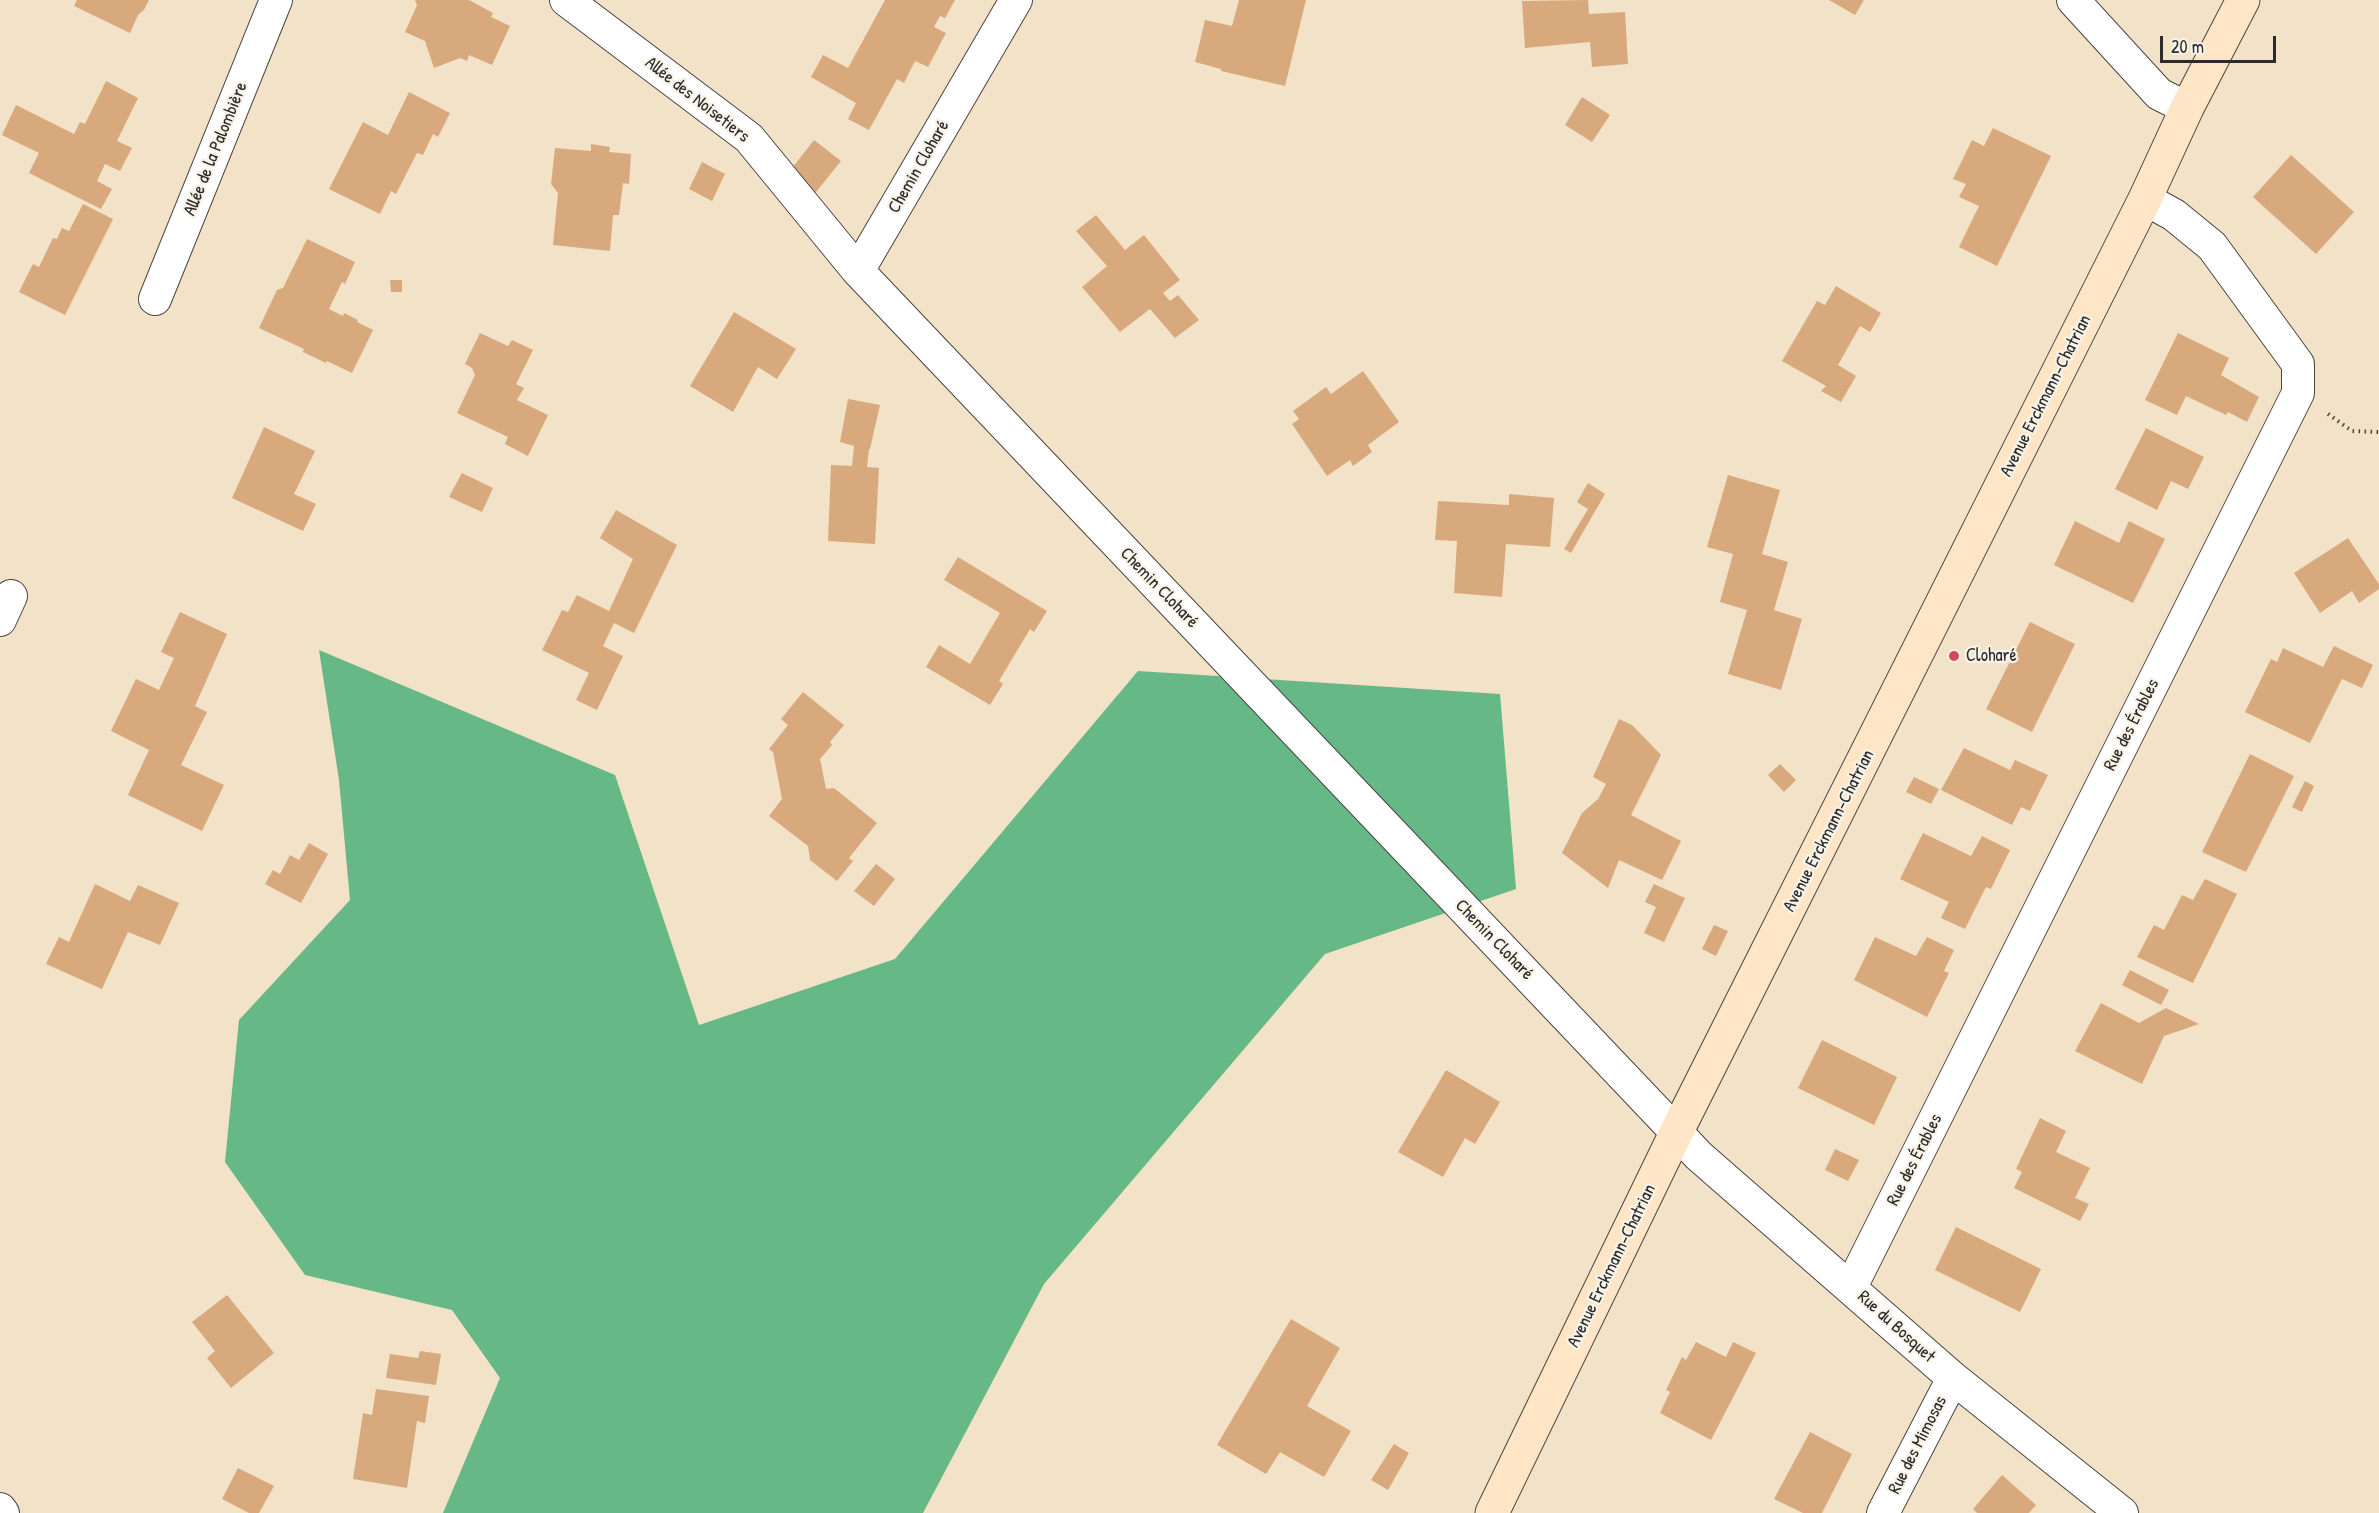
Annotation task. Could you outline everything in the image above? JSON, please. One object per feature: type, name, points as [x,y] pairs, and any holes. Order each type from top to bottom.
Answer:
[{"type":"street","name":"Allée de la Palombière","points":[[155,299],[276,0]]},
{"type":"street","name":"Allée des Noisetiers","points":[[566,0],[749,138],[858,271]]},
{"type":"street","name":"Chemin Cloharé","points":[[1016,0],[858,271],[1676,1133]]},
{"type":"street","points":[[2073,0],[2159,94],[2187,108]]},
{"type":"street","name":"Avenue Erckmann-Chatrian","points":[[1492,1513],[1676,1133],[2243,0]]},
{"type":"street","name":"Rue des Érables","points":[[1851,1287],[2298,393],[2298,363],[2212,246],[2174,215],[2145,199]]},
{"type":"street","name":"Rue du Bosquet","points":[[1676,1133],[1699,1156],[1953,1378],[2122,1513]]},
{"type":"street","name":"Rue des Mimosas","points":[[1884,1513],[1953,1378]]},
{"type":"street","points":[[0,1509],[3,1513]]},
{"type":"path","points":[[2298,393],[2352,431],[2379,432]]},
{"type":"green space","points":[[319,650],[615,775],[699,1025],[895,959],[1138,671],[1500,694],[1516,889],[1325,954],[1044,1284],[923,1513],[443,1513],[500,1378],[452,1310],[305,1275],[225,1162],[239,1020],[350,900],[339,780]]},
{"type":"building","points":[[77,0],[149,0],[144,10],[138,15],[130,33],[74,6]]},
{"type":"building","points":[[415,0],[469,0],[493,13],[491,17],[510,26],[492,65],[469,55],[467,61],[460,58],[434,68],[425,41],[405,32],[417,5]]},
{"type":"building","points":[[885,0],[955,0],[945,18],[940,16],[934,27],[946,33],[928,67],[915,61],[904,83],[897,79],[869,130],[848,119],[856,103],[811,77],[823,55],[848,68]]},
{"type":"building","points":[[1239,0],[1306,0],[1285,86],[1221,71],[1221,69],[1195,62],[1205,20],[1232,26]]},
{"type":"building","points":[[1588,0],[1589,14],[1625,12],[1628,64],[1592,67],[1590,42],[1525,48],[1522,1]]},
{"type":"building","points":[[1829,0],[1864,0],[1855,15]]},
{"type":"building","points":[[106,81],[138,98],[117,141],[132,148],[120,171],[105,164],[97,181],[112,189],[101,209],[29,173],[39,153],[2,135],[16,105],[74,134],[80,122],[85,124]]},
{"type":"building","points":[[409,92],[450,113],[438,137],[433,134],[423,155],[417,153],[396,194],[391,191],[380,214],[329,189],[363,122],[388,135]]},
{"type":"building","points":[[1582,97],[1610,115],[1592,142],[1565,125]]},
{"type":"building","points":[[1993,128],[2051,156],[1997,266],[1959,247],[1979,206],[1959,197],[1966,184],[1953,179],[1972,140],[1984,146]]},
{"type":"building","points":[[814,140],[841,161],[812,197],[786,176]]},
{"type":"building","points":[[591,144],[610,147],[609,152],[631,154],[629,184],[623,183],[619,215],[613,215],[610,251],[553,245],[558,193],[551,184],[555,148],[591,151]]},
{"type":"building","points":[[2291,155],[2354,212],[2316,254],[2253,197]]},
{"type":"building","points":[[702,162],[725,174],[712,201],[689,189]]},
{"type":"building","points":[[83,204],[113,219],[65,315],[19,292],[33,264],[39,267],[53,238],[57,239],[62,228],[69,231]]},
{"type":"building","points":[[1096,215],[1125,250],[1144,235],[1180,280],[1163,293],[1170,301],[1178,295],[1199,320],[1175,338],[1150,309],[1120,332],[1082,287],[1107,266],[1076,231]]},
{"type":"building","points":[[307,239],[355,262],[345,284],[342,282],[329,309],[343,316],[344,313],[373,330],[352,373],[303,352],[304,349],[259,328],[277,290],[283,288]]},
{"type":"building","points":[[390,280],[402,280],[402,292],[391,292]]},
{"type":"building","points":[[1836,286],[1881,313],[1870,332],[1860,326],[1838,365],[1856,376],[1841,402],[1821,391],[1826,386],[1782,361],[1817,301],[1825,305]]},
{"type":"building","points":[[734,312],[796,349],[777,379],[758,367],[733,412],[690,386]]},
{"type":"building","points":[[480,333],[508,346],[512,340],[533,350],[516,384],[524,388],[517,400],[548,415],[528,456],[505,444],[508,437],[457,413],[475,375],[472,368],[465,364]]},
{"type":"building","points":[[2178,333],[2229,358],[2221,375],[2259,397],[2247,422],[2186,396],[2177,415],[2145,400]]},
{"type":"building","points":[[1363,371],[1399,422],[1368,445],[1372,452],[1353,466],[1350,460],[1327,476],[1292,424],[1299,419],[1293,411],[1326,387],[1331,394]]},
{"type":"building","points":[[848,399],[880,405],[867,467],[879,468],[875,544],[828,541],[831,465],[852,466],[854,446],[840,442]]},
{"type":"building","points":[[264,427],[315,451],[294,494],[316,504],[303,531],[232,498]]},
{"type":"building","points":[[2146,428],[2204,457],[2188,489],[2171,481],[2157,510],[2115,489]]},
{"type":"building","points":[[462,473],[493,488],[482,512],[449,497]]},
{"type":"building","points":[[1728,475],[1780,490],[1762,554],[1788,562],[1774,610],[1802,619],[1781,690],[1728,674],[1747,610],[1720,602],[1733,554],[1707,547]]},
{"type":"building","points":[[1588,483],[1605,494],[1571,553],[1564,549],[1588,509],[1577,502]]},
{"type":"building","points":[[1509,494],[1554,498],[1550,547],[1506,544],[1502,597],[1454,593],[1457,541],[1435,540],[1438,501],[1509,505]]},
{"type":"building","points":[[616,510],[677,545],[634,633],[614,623],[603,646],[623,656],[597,710],[576,700],[589,673],[542,650],[562,610],[568,612],[577,595],[609,611],[633,559],[600,538]]},
{"type":"building","points":[[2075,521],[2119,543],[2129,521],[2165,539],[2133,603],[2054,565]]},
{"type":"building","points":[[2348,538],[2379,584],[2379,589],[2359,603],[2352,591],[2320,613],[2294,573]]},
{"type":"building","points":[[958,557],[1047,611],[1034,632],[1030,629],[999,681],[1003,684],[990,705],[926,667],[939,645],[970,664],[1000,613],[944,580]]},
{"type":"building","points":[[180,612],[227,634],[195,706],[207,712],[181,765],[224,785],[202,831],[128,795],[149,750],[111,731],[136,679],[159,690],[174,658],[161,652]]},
{"type":"building","points":[[2030,622],[2075,644],[2032,732],[1986,709]]},
{"type":"building","points":[[2334,646],[2373,665],[2362,688],[2342,679],[2310,743],[2245,712],[2271,659],[2277,662],[2283,648],[2323,667]]},
{"type":"building","points":[[803,692],[844,725],[820,759],[826,789],[834,788],[877,823],[849,858],[853,861],[837,881],[810,860],[808,846],[769,816],[782,799],[773,752],[769,749],[788,725],[781,719]]},
{"type":"building","points":[[1619,719],[1632,725],[1661,755],[1631,815],[1681,841],[1662,880],[1619,860],[1608,888],[1562,853],[1582,813],[1598,799],[1606,784],[1593,777]]},
{"type":"building","points":[[1964,748],[2010,770],[2015,760],[2048,775],[2030,811],[2021,807],[2012,825],[1941,790]]},
{"type":"building","points":[[2250,754],[2294,776],[2246,872],[2202,852]]},
{"type":"building","points":[[1780,764],[1796,780],[1784,792],[1768,775]]},
{"type":"building","points":[[1914,777],[1939,789],[1931,804],[1906,792]]},
{"type":"building","points":[[2305,781],[2314,786],[2302,812],[2292,807]]},
{"type":"building","points":[[1923,833],[1971,856],[1982,836],[2010,850],[1991,889],[1986,887],[1965,929],[1941,918],[1949,902],[1900,879]]},
{"type":"building","points":[[309,843],[328,854],[301,903],[265,884],[273,870],[280,874],[290,855],[299,860]]},
{"type":"building","points":[[876,864],[895,879],[874,906],[854,891]]},
{"type":"building","points":[[2205,879],[2237,894],[2193,983],[2137,957],[2154,925],[2164,930],[2182,895],[2193,900]]},
{"type":"building","points":[[95,884],[130,901],[138,885],[179,903],[160,945],[128,932],[102,989],[46,964],[59,937],[69,942]]},
{"type":"building","points":[[1654,884],[1685,898],[1664,942],[1644,933],[1656,907],[1645,902]]},
{"type":"building","points":[[1714,925],[1728,931],[1716,956],[1702,949]]},
{"type":"building","points":[[1875,937],[1916,956],[1927,937],[1954,950],[1944,971],[1949,973],[1927,1017],[1854,980]]},
{"type":"building","points":[[2130,970],[2169,990],[2161,1005],[2122,985]]},
{"type":"building","points":[[2101,1003],[2139,1023],[2166,1008],[2199,1024],[2164,1036],[2142,1084],[2075,1051]]},
{"type":"building","points":[[1822,1040],[1897,1077],[1874,1125],[1798,1088]]},
{"type":"building","points":[[1446,1070],[1500,1102],[1475,1144],[1465,1138],[1443,1177],[1398,1152]]},
{"type":"building","points":[[2040,1118],[2066,1131],[2056,1152],[2090,1168],[2075,1198],[2089,1204],[2080,1221],[2014,1188],[2022,1172],[2016,1169]]},
{"type":"building","points":[[1835,1149],[1859,1160],[1848,1181],[1825,1170]]},
{"type":"building","points":[[1956,1227],[2041,1269],[2020,1312],[1935,1270]]},
{"type":"building","points":[[227,1295],[274,1353],[231,1388],[207,1358],[215,1351],[192,1322]]},
{"type":"building","points":[[1291,1319],[1340,1348],[1307,1406],[1351,1431],[1324,1477],[1280,1452],[1266,1474],[1217,1445]]},
{"type":"building","points":[[1696,1342],[1726,1357],[1733,1342],[1756,1353],[1711,1440],[1660,1413],[1670,1392],[1666,1390],[1682,1357],[1686,1360]]},
{"type":"building","points":[[420,1351],[441,1354],[436,1385],[386,1378],[390,1354],[418,1358]]},
{"type":"building","points":[[376,1389],[429,1396],[425,1423],[417,1421],[407,1488],[353,1479],[363,1413],[372,1415]]},
{"type":"building","points":[[1810,1432],[1852,1454],[1822,1513],[1803,1513],[1774,1499]]},
{"type":"building","points":[[1394,1444],[1409,1453],[1388,1490],[1371,1480]]},
{"type":"building","points":[[238,1468],[274,1486],[259,1513],[249,1513],[222,1499]]},
{"type":"building","points":[[2002,1475],[2036,1505],[2029,1513],[1977,1513],[1973,1509]]},
{"type":"place","name":"Cloharé","points":[[1954,656]]}]
